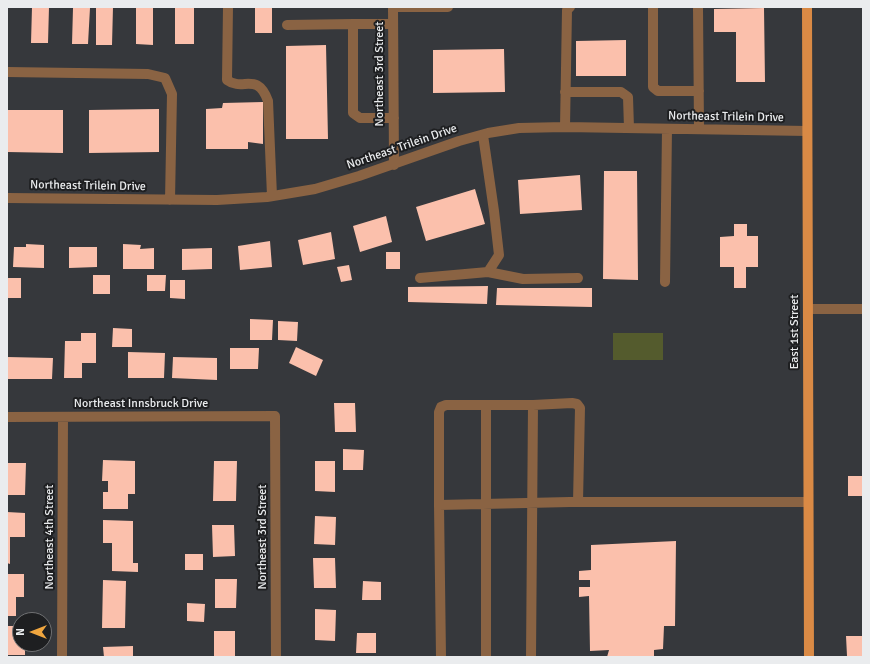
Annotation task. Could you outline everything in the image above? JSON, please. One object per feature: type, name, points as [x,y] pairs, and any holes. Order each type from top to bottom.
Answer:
[{"type":"main road","name":"East 1st Street","points":[[806,7],[809,657]]},
{"type":"street","points":[[228,7],[227,80],[232,84],[255,84],[264,91],[268,101],[272,196]]},
{"type":"street","points":[[393,7],[448,7]]},
{"type":"street","name":"Northeast 3rd Street","points":[[393,7],[394,165]]},
{"type":"street","points":[[565,127],[567,10],[570,7]]},
{"type":"street","points":[[653,7],[653,87],[658,91],[699,91]]},
{"type":"street","points":[[698,7],[699,129]]},
{"type":"street","points":[[353,24],[353,113],[360,118],[394,118]]},
{"type":"street","points":[[288,25],[393,24]]},
{"type":"street","points":[[7,72],[148,74],[165,78],[172,94],[170,200]]},
{"type":"street","points":[[565,92],[621,92],[628,97],[629,128]]},
{"type":"street","name":"Northeast Trilein Drive","points":[[7,198],[217,200],[272,196],[315,189],[394,165],[459,141],[518,128],[565,127],[807,131]]},
{"type":"street","points":[[665,282],[667,129]]},
{"type":"street","points":[[482,135],[494,211],[499,255],[488,272]]},
{"type":"street","points":[[420,278],[488,272],[523,279],[578,278]]},
{"type":"street","points":[[808,309],[863,309]]},
{"type":"street","points":[[441,657],[439,412],[441,407],[446,405],[577,404],[580,408],[578,502]]},
{"type":"street","points":[[486,405],[486,657]]},
{"type":"street","points":[[531,657],[531,503],[533,405]]},
{"type":"street","name":"Northeast 3rd Street","points":[[275,416],[276,657]]},
{"type":"street","name":"Northeast Innsbruck Drive","points":[[7,417],[275,416]]},
{"type":"street","name":"Northeast 4th Street","points":[[62,657],[63,417]]},
{"type":"street","points":[[439,505],[578,502],[808,502]]},
{"type":"green space","points":[[613,333],[663,333],[663,360],[613,360]]},
{"type":"building","points":[[32,7],[49,7],[48,43],[31,43]]},
{"type":"building","points":[[96,7],[113,7],[112,45],[96,45]]},
{"type":"building","points":[[136,7],[153,7],[153,45],[136,44]]},
{"type":"building","points":[[175,7],[194,7],[194,44],[175,44]]},
{"type":"building","points":[[255,7],[272,7],[272,33],[255,33]]},
{"type":"building","points":[[73,8],[90,8],[88,44],[72,44]]},
{"type":"building","points":[[764,8],[765,82],[736,82],[736,32],[714,32],[714,9]]},
{"type":"building","points":[[626,40],[626,76],[576,76],[576,41]]},
{"type":"building","points":[[326,45],[328,139],[286,139],[286,46]]},
{"type":"building","points":[[504,49],[505,92],[433,93],[433,50]]},
{"type":"building","points":[[263,102],[263,144],[248,142],[248,149],[206,149],[206,109],[222,108],[223,103]]},
{"type":"building","points":[[159,109],[159,152],[89,153],[89,110]]},
{"type":"building","points":[[7,110],[63,110],[63,153],[7,152]]},
{"type":"building","points":[[604,171],[637,171],[638,280],[603,279]]},
{"type":"building","points":[[580,175],[582,210],[520,214],[518,180]]},
{"type":"building","points":[[475,189],[485,224],[426,241],[416,207]]},
{"type":"building","points":[[386,216],[392,242],[360,252],[353,226]]},
{"type":"building","points":[[734,224],[747,224],[747,236],[758,236],[758,267],[746,267],[746,288],[734,288],[734,267],[720,267],[720,237],[734,236]]},
{"type":"building","points":[[331,232],[335,259],[303,265],[298,240]]},
{"type":"building","points":[[270,241],[272,267],[240,270],[238,246]]},
{"type":"building","points":[[26,244],[44,245],[44,268],[13,267],[14,247],[26,247]]},
{"type":"building","points":[[123,244],[141,245],[140,249],[154,248],[154,269],[123,269]]},
{"type":"building","points":[[69,247],[97,247],[97,267],[69,268]]},
{"type":"building","points":[[212,248],[212,269],[182,270],[182,249]]},
{"type":"building","points":[[386,252],[400,252],[400,269],[386,269]]},
{"type":"building","points":[[349,265],[352,280],[341,282],[337,267]]},
{"type":"building","points":[[93,275],[110,275],[110,294],[93,294]]},
{"type":"building","points":[[147,275],[166,275],[165,291],[147,291]]},
{"type":"building","points":[[7,278],[21,278],[21,298],[7,298]]},
{"type":"building","points":[[170,280],[185,280],[185,299],[170,298]]},
{"type":"building","points":[[488,286],[487,304],[408,302],[408,287]]},
{"type":"building","points":[[497,288],[592,288],[592,307],[496,305]]},
{"type":"building","points":[[250,319],[273,320],[272,340],[250,340]]},
{"type":"building","points":[[278,321],[298,322],[297,341],[278,340]]},
{"type":"building","points":[[113,328],[132,329],[132,347],[112,347]]},
{"type":"building","points":[[81,333],[96,333],[96,363],[82,363],[82,378],[64,378],[65,341],[81,341]]},
{"type":"building","points":[[296,347],[323,360],[316,376],[289,363]]},
{"type":"building","points":[[230,348],[259,348],[258,369],[230,369]]},
{"type":"building","points":[[128,352],[165,353],[164,378],[128,378]]},
{"type":"building","points":[[7,357],[53,358],[52,379],[7,379]]},
{"type":"building","points":[[173,357],[217,358],[217,380],[172,378]]},
{"type":"building","points":[[334,403],[355,403],[356,432],[335,432]]},
{"type":"building","points":[[343,449],[364,450],[363,470],[343,470]]},
{"type":"building","points":[[103,460],[135,461],[135,494],[128,494],[128,509],[103,509],[103,492],[108,492],[108,481],[102,481]]},
{"type":"building","points":[[214,461],[237,461],[236,501],[213,501]]},
{"type":"building","points":[[315,461],[335,461],[335,492],[315,491]]},
{"type":"building","points":[[7,463],[26,463],[25,495],[7,495]]},
{"type":"building","points":[[848,476],[863,476],[863,496],[848,496]]},
{"type":"building","points":[[7,512],[25,513],[25,537],[10,537],[10,564],[7,563]]},
{"type":"building","points":[[315,516],[336,517],[335,545],[314,544]]},
{"type":"building","points":[[103,520],[133,521],[133,563],[138,563],[138,572],[112,571],[112,543],[103,543]]},
{"type":"building","points":[[212,525],[234,525],[235,556],[213,557]]},
{"type":"building","points":[[676,541],[675,626],[664,626],[663,649],[654,650],[654,657],[607,657],[609,650],[590,651],[589,596],[579,597],[579,587],[590,587],[590,580],[579,580],[579,571],[591,570],[591,545]]},
{"type":"building","points":[[185,554],[203,554],[203,570],[185,570]]},
{"type":"building","points":[[313,558],[335,558],[336,588],[314,588]]},
{"type":"building","points":[[7,574],[24,574],[24,597],[16,597],[16,612],[12,612],[12,616],[7,616]]},
{"type":"building","points":[[215,579],[237,579],[236,608],[215,608]]},
{"type":"building","points":[[103,580],[126,581],[125,628],[102,628]]},
{"type":"building","points":[[363,581],[381,582],[381,600],[362,600]]},
{"type":"building","points":[[187,603],[205,604],[204,622],[187,621]]},
{"type":"building","points":[[315,609],[336,610],[335,641],[315,640]]},
{"type":"building","points":[[7,626],[12,626],[12,652],[25,652],[25,655],[7,655]]},
{"type":"building","points":[[214,631],[235,631],[235,657],[214,657]]},
{"type":"building","points":[[357,633],[376,633],[376,653],[356,653]]},
{"type":"building","points":[[846,636],[863,636],[863,656],[847,656]]},
{"type":"building","points":[[133,646],[133,657],[104,657],[103,647]]}]
